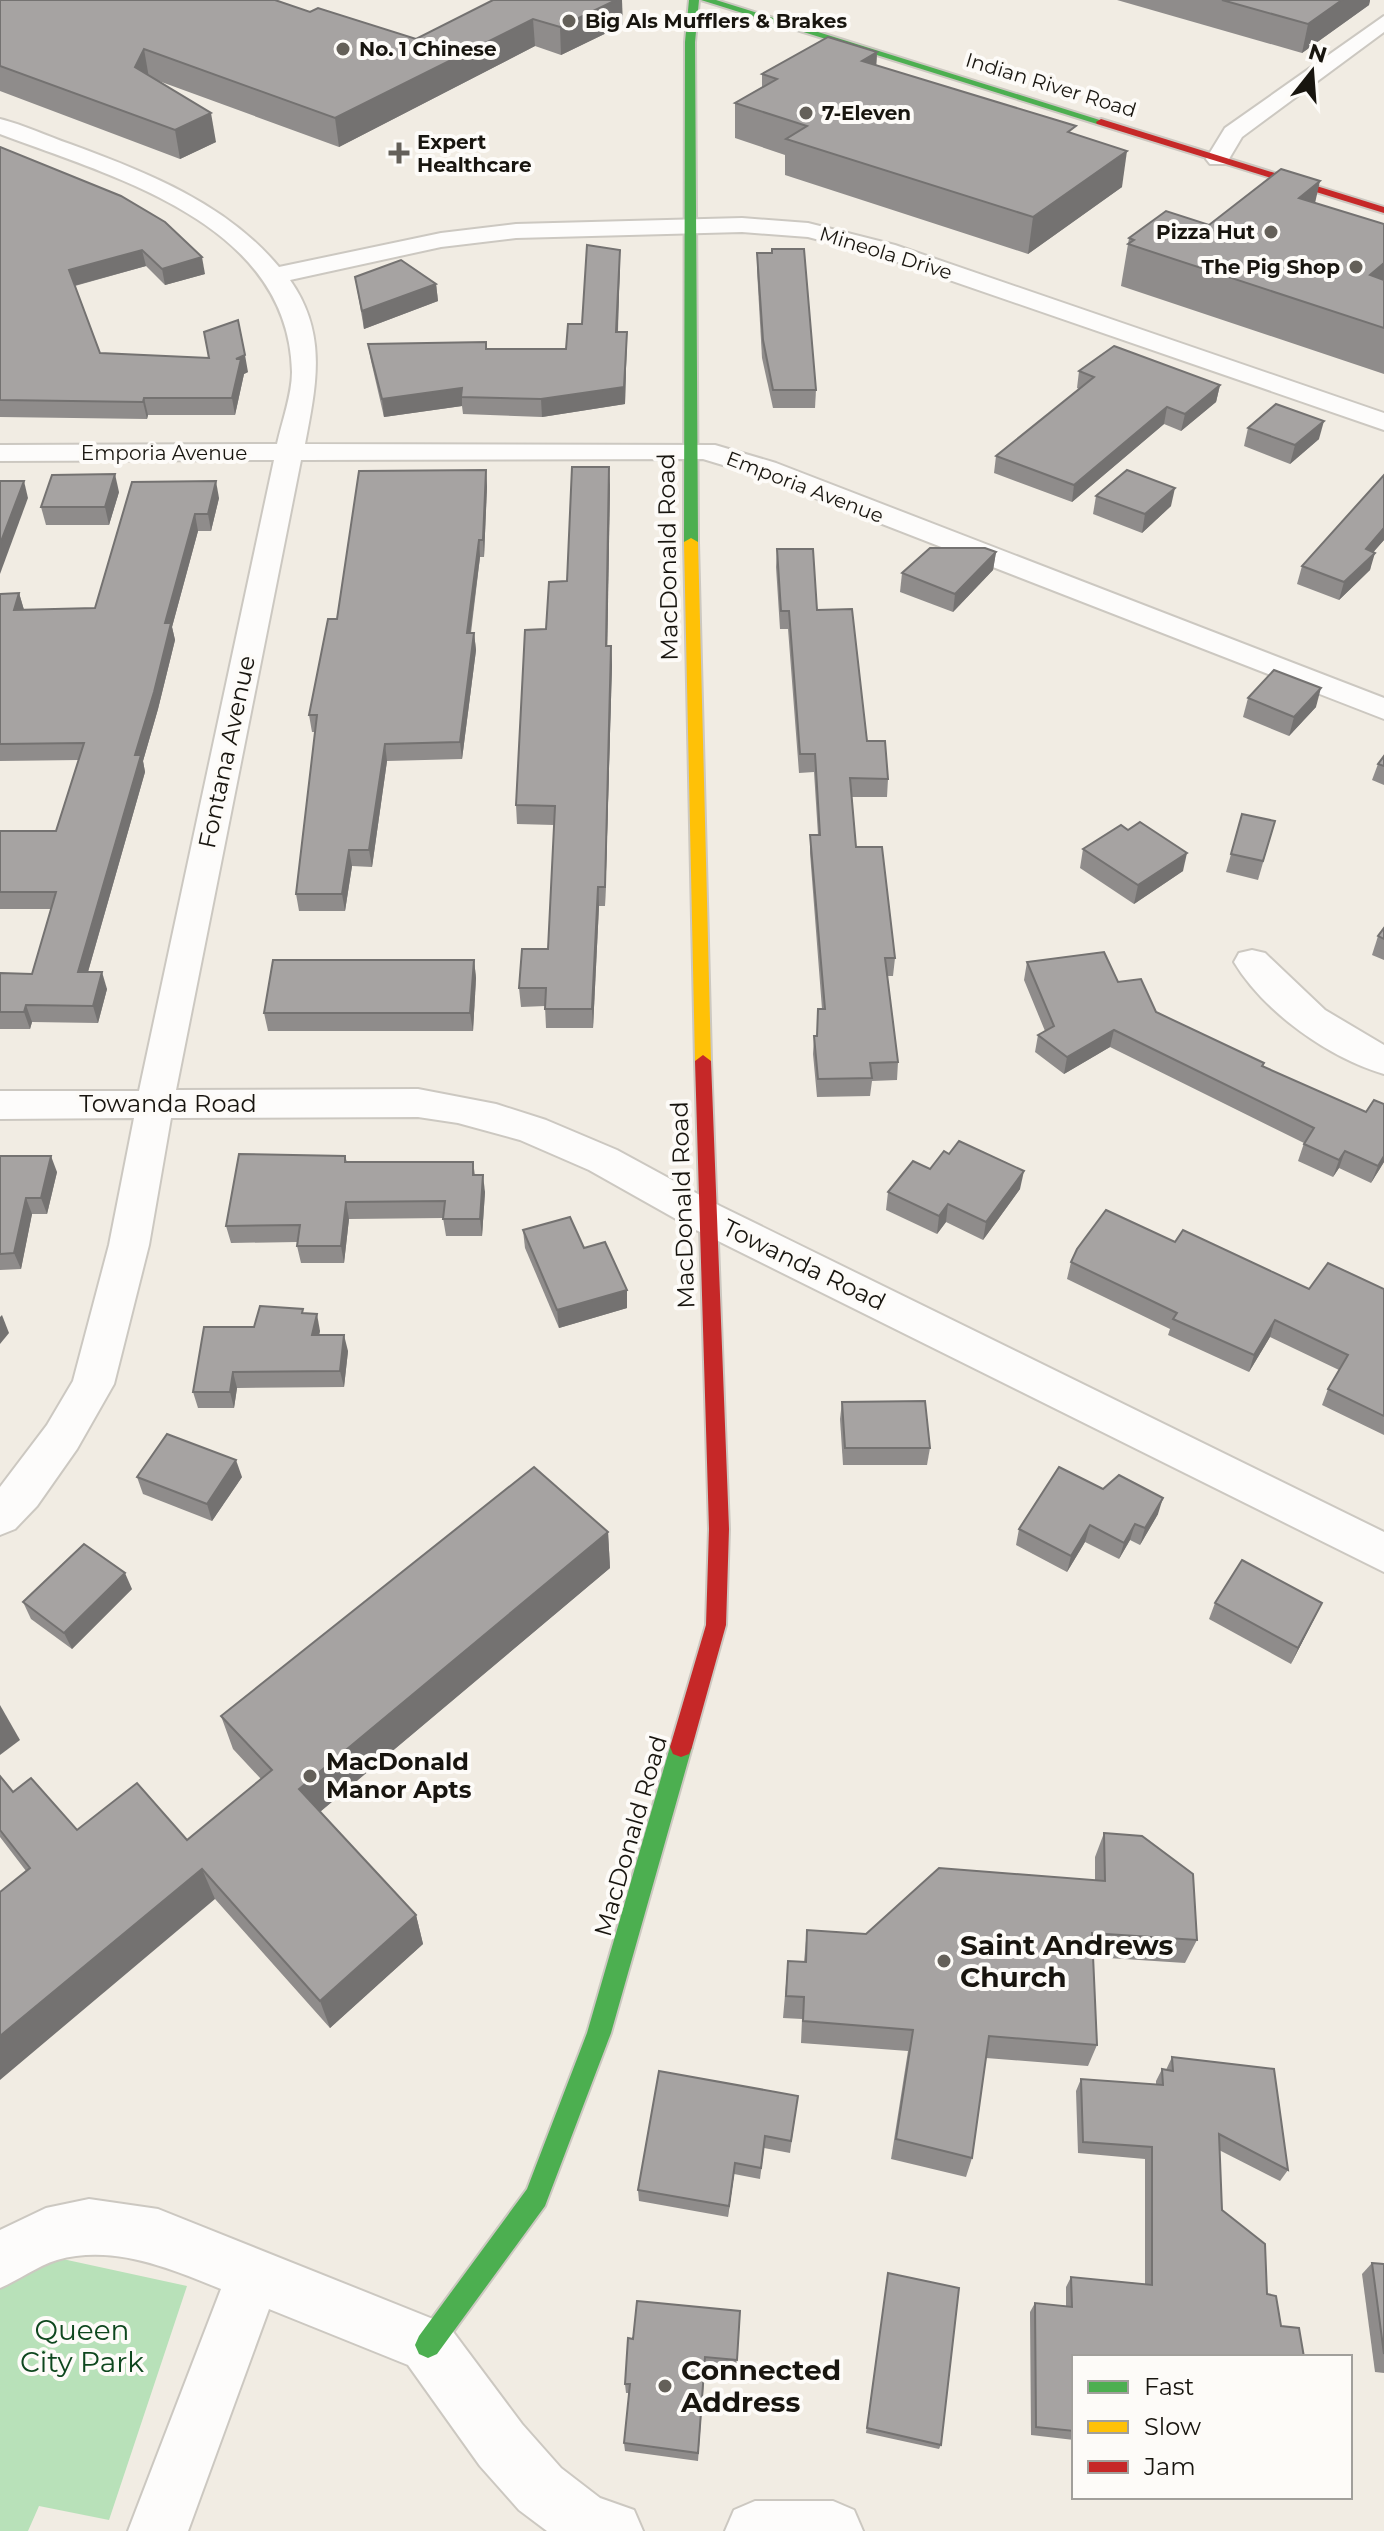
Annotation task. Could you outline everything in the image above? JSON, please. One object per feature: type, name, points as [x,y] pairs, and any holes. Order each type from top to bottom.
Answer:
[{"type":"street","name":"MacDonald Road","points":[[428,2345],[536,2197],[599,2033],[716,1625],[719,1529],[706,1217],[689,451],[690,42],[694,0]]},
{"type":"street","name":"Indian River Road","points":[[706,0],[1384,210]]},
{"type":"street","points":[[1218,159],[1225,131],[1384,22]]},
{"type":"street","name":"Fontana Avenue","points":[[0,126],[139,180],[235,234],[273,276],[300,327],[305,375],[155,1104],[129,1245],[93,1384],[54,1448],[22,1493],[0,1516]]},
{"type":"street","points":[[1225,131],[1260,141]]},
{"type":"street","points":[[1218,159],[1260,141]]},
{"type":"street","name":"Mineola Drive","points":[[273,276],[352,257],[489,234],[742,225],[808,230],[886,250],[1384,422]]},
{"type":"street","name":"Emporia Avenue","points":[[0,453],[689,451],[735,458],[1384,709]]},
{"type":"street","points":[[1252,962],[1279,995],[1307,1019],[1384,1061]]},
{"type":"street","name":"Towanda Road","points":[[0,1105],[418,1103],[467,1108],[505,1117],[621,1167],[706,1217],[1384,1553]]},
{"type":"street","points":[[0,2260],[46,2235],[104,2225],[158,2236],[428,2345],[501,2445],[540,2489],[586,2524],[613,2531]]},
{"type":"street","points":[[158,2531],[254,2275]]},
{"type":"street","points":[[755,2531],[785,2528],[833,2531]]},
{"type":"green space","name":"Queen City Park","points":[[58,2258],[187,2286],[109,2520],[39,2506],[28,2531],[0,2531],[0,2283]]},
{"type":"building","points":[[0,0],[275,0],[310,12],[318,8],[416,39],[493,0],[616,0],[560,27],[533,19],[335,118],[144,49],[135,67],[211,113],[175,130],[0,66]]},
{"type":"building","points":[[1222,0],[1342,0],[1308,24]]},
{"type":"building","points":[[828,37],[877,52],[862,61],[1076,126],[1068,132],[1127,151],[1033,217],[786,139],[807,126],[735,103],[777,79],[762,74]]},
{"type":"building","points":[[0,147],[121,196],[165,222],[202,257],[162,269],[142,250],[69,270],[100,353],[209,358],[204,332],[238,320],[245,355],[236,359],[241,359],[232,398],[144,398],[143,402],[0,400]]},
{"type":"building","points":[[1281,169],[1320,181],[1299,198],[1384,224],[1384,263],[1370,275],[1384,280],[1384,328],[1128,244],[1134,240],[1129,238],[1166,211],[1209,225]]},
{"type":"building","points":[[587,245],[620,250],[616,332],[627,332],[624,387],[541,399],[461,397],[462,388],[382,399],[368,344],[486,342],[486,349],[566,349],[568,324],[582,324]]},
{"type":"building","points":[[772,249],[804,249],[816,390],[773,390],[763,340],[757,253],[772,253]]},
{"type":"building","points":[[401,260],[436,284],[362,311],[355,277]]},
{"type":"building","points":[[1114,346],[1220,385],[1185,414],[1167,407],[1074,485],[996,456],[1094,377],[1079,371]]},
{"type":"building","points":[[1276,404],[1324,421],[1295,445],[1248,428]]},
{"type":"building","points":[[572,467],[609,467],[606,646],[611,646],[605,887],[598,887],[592,1009],[545,1009],[546,988],[519,988],[522,949],[548,949],[555,806],[516,805],[525,630],[546,629],[549,582],[567,581]]},
{"type":"building","points":[[486,470],[483,540],[479,540],[467,633],[474,633],[460,742],[385,744],[369,850],[349,850],[342,894],[296,894],[317,715],[309,715],[328,619],[337,619],[359,471]]},
{"type":"building","points":[[1127,470],[1175,488],[1145,514],[1096,496]]},
{"type":"building","points":[[115,474],[105,507],[41,507],[52,475]]},
{"type":"building","points":[[1384,475],[1384,528],[1366,549],[1375,553],[1344,582],[1302,566]]},
{"type":"building","points":[[0,481],[24,481],[0,544]]},
{"type":"building","points":[[216,481],[208,514],[195,514],[165,623],[171,623],[154,692],[135,755],[141,755],[78,972],[102,972],[93,1006],[26,1005],[24,1012],[0,1012],[0,973],[32,974],[56,892],[0,892],[0,831],[56,831],[84,743],[0,744],[0,594],[19,593],[14,610],[95,608],[132,482]]},
{"type":"building","points":[[930,548],[985,548],[996,552],[955,594],[902,573]]},
{"type":"building","points":[[777,549],[813,549],[817,610],[852,609],[867,741],[885,741],[888,779],[850,778],[856,847],[882,847],[895,958],[885,958],[898,1062],[870,1063],[872,1078],[818,1079],[814,1036],[817,1036],[818,1009],[825,1009],[810,835],[820,835],[815,754],[800,754],[789,611],[781,611]]},
{"type":"building","points":[[1274,670],[1321,688],[1294,717],[1248,698]]},
{"type":"building","points":[[1242,814],[1275,821],[1263,861],[1231,854]]},
{"type":"building","points":[[1140,822],[1187,853],[1138,885],[1083,849],[1121,825],[1128,830]]},
{"type":"building","points":[[1104,952],[1118,982],[1141,979],[1156,1012],[1264,1063],[1262,1066],[1366,1112],[1374,1100],[1384,1104],[1384,1156],[1378,1166],[1345,1151],[1339,1160],[1304,1144],[1314,1128],[1114,1030],[1067,1057],[1038,1035],[1054,1026],[1027,962]]},
{"type":"building","points":[[273,960],[474,960],[470,1013],[264,1013]]},
{"type":"building","points":[[959,1141],[1024,1171],[986,1222],[948,1204],[939,1216],[888,1192],[913,1161],[930,1169],[944,1151],[949,1154]]},
{"type":"building","points":[[239,1154],[345,1156],[345,1162],[473,1162],[473,1175],[483,1175],[480,1219],[443,1219],[445,1201],[346,1202],[341,1246],[297,1246],[300,1225],[226,1226]]},
{"type":"building","points":[[0,1156],[51,1156],[41,1198],[26,1198],[14,1253],[0,1254]]},
{"type":"building","points":[[1106,1210],[1175,1242],[1183,1230],[1309,1289],[1328,1263],[1384,1289],[1384,1416],[1328,1389],[1348,1355],[1275,1320],[1254,1355],[1173,1319],[1177,1313],[1071,1262]]},
{"type":"building","points":[[570,1217],[584,1248],[605,1242],[627,1290],[557,1310],[523,1230]]},
{"type":"building","points":[[260,1306],[303,1309],[302,1313],[317,1314],[312,1335],[344,1335],[340,1371],[233,1372],[230,1392],[193,1392],[204,1327],[254,1327]]},
{"type":"building","points":[[925,1401],[930,1448],[845,1448],[842,1402]]},
{"type":"building","points":[[167,1434],[236,1460],[207,1504],[137,1477]]},
{"type":"building","name":"MacDonald Manor Apts","points":[[534,1467],[608,1532],[299,1789],[416,1915],[320,2001],[202,1869],[0,2036],[0,1892],[30,1868],[0,1830],[0,1776],[13,1792],[31,1778],[77,1830],[137,1783],[187,1840],[272,1770],[221,1716]]},
{"type":"building","points":[[1059,1467],[1103,1489],[1119,1475],[1163,1498],[1145,1528],[1135,1524],[1124,1543],[1090,1525],[1071,1556],[1019,1529]]},
{"type":"building","points":[[84,1544],[125,1573],[64,1633],[23,1602]]},
{"type":"building","points":[[1242,1560],[1322,1603],[1298,1648],[1215,1603]]},
{"type":"building","name":"Saint Andrews Church","points":[[1104,1833],[1142,1836],[1193,1874],[1197,1940],[1092,1933],[1097,2045],[989,2036],[972,2158],[896,2139],[913,2030],[803,2021],[804,1997],[786,1996],[788,1961],[806,1962],[807,1930],[866,1934],[939,1868],[1105,1881]]},
{"type":"building","points":[[1172,2057],[1274,2069],[1288,2170],[1219,2134],[1222,2210],[1265,2244],[1267,2294],[1276,2296],[1281,2326],[1299,2328],[1304,2355],[1072,2355],[1072,2431],[1036,2427],[1035,2303],[1072,2307],[1071,2277],[1152,2285],[1152,2147],[1083,2142],[1081,2079],[1163,2085],[1162,2069],[1173,2071]]},
{"type":"building","points":[[659,2071],[798,2096],[791,2141],[765,2136],[761,2168],[735,2163],[729,2206],[638,2190]]},
{"type":"building","points":[[1372,2263],[1384,2264],[1384,2354]]},
{"type":"building","points":[[888,2273],[959,2288],[941,2445],[867,2428]]},
{"type":"building","name":"Connected Address","points":[[637,2301],[740,2311],[737,2360],[705,2357],[698,2453],[624,2443],[630,2384],[625,2384],[628,2338],[633,2339]]},
{"type":"traffic: fast","points":[[691,542],[690,42],[694,0]]},
{"type":"traffic: fast","points":[[706,0],[1101,122]]},
{"type":"traffic: fast","points":[[428,2345],[536,2197],[599,2033],[681,1747]]},
{"type":"traffic: slow","points":[[691,542],[703,1061]]},
{"type":"traffic: jam","points":[[1101,122],[1384,210]]},
{"type":"traffic: jam","points":[[681,1747],[716,1625],[719,1529],[703,1061]]},
{"type":"place","name":"Big Als Mufflers & Brakes","points":[[569,21]]},
{"type":"place","name":"No. 1 Chinese","points":[[343,49]]},
{"type":"place","name":"7-Eleven","points":[[806,113]]},
{"type":"place","name":"Expert Healthcare","points":[[399,153]]},
{"type":"place","name":"Pizza Hut","points":[[1271,232]]},
{"type":"place","name":"The Pig Shop","points":[[1356,267]]},
{"type":"place","name":"MacDonald Manor Apts","points":[[310,1776]]},
{"type":"place","name":"Saint Andrews Church","points":[[944,1961]]},
{"type":"place","name":"Connected Address","points":[[665,2386]]}]
